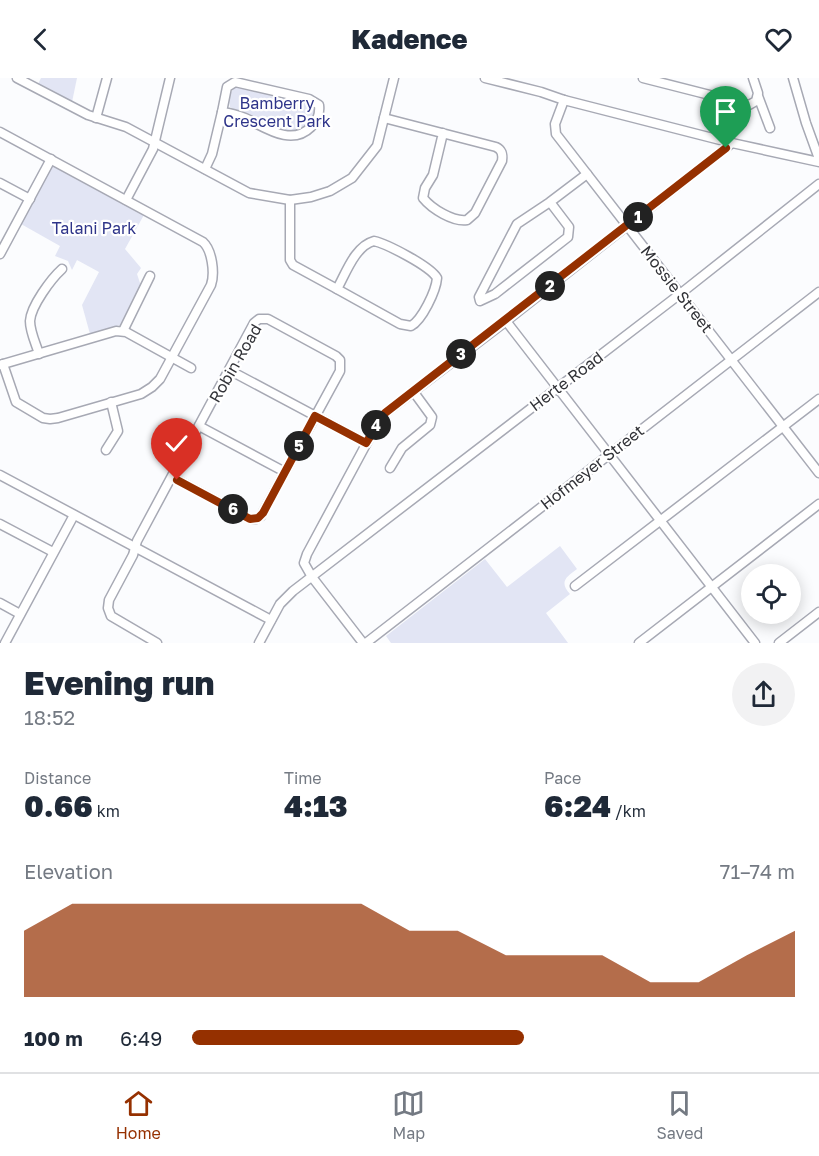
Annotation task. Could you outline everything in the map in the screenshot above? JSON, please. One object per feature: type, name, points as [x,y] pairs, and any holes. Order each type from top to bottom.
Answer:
[{"type":"street","points":[[17,78],[96,118],[126,127],[249,193],[290,200],[330,191],[352,178],[377,146],[394,78]]},
{"type":"street","points":[[96,118],[107,78]]},
{"type":"street","points":[[126,200],[155,142],[170,78]]},
{"type":"street","points":[[485,78],[732,143],[819,161],[793,78]]},
{"type":"street","points":[[643,78],[749,105],[756,101],[758,95]]},
{"type":"street","points":[[753,78],[770,128]]},
{"type":"street","points":[[205,169],[212,154],[227,87],[235,82],[309,99],[319,105],[318,119],[311,128],[298,135],[288,136],[265,130],[247,119],[222,112]]},
{"type":"street","name":"Mossie Street","points":[[564,100],[555,124],[555,132],[819,473]]},
{"type":"street","points":[[384,118],[443,133],[496,147],[502,154],[502,160],[475,213],[466,220],[454,219],[430,205],[423,198],[424,188],[433,175],[443,133]]},
{"type":"street","points":[[0,132],[203,242],[208,248],[212,283],[172,358],[160,379],[152,387],[141,393],[58,418],[43,418],[16,402],[2,365],[113,331],[123,331],[172,358],[191,368]]},
{"type":"street","points":[[365,643],[304,565],[307,554],[366,443],[385,413],[732,143]]},
{"type":"street","points":[[1,251],[51,159]]},
{"type":"street","points":[[550,202],[569,227],[568,237],[495,294],[480,300],[479,297],[487,279],[518,224],[587,174]]},
{"type":"street","points":[[0,183],[30,199]]},
{"type":"street","name":"Herte Road","points":[[259,643],[283,600],[819,184]]},
{"type":"street","points":[[290,200],[290,260],[293,265],[399,324],[408,326],[418,320],[436,286],[437,278],[430,270],[386,245],[374,241],[359,250],[338,289]]},
{"type":"street","points":[[39,354],[31,328],[31,317],[51,278],[62,269]]},
{"type":"street","points":[[123,331],[150,276]]},
{"type":"street","name":"Hofmeyer Street","points":[[365,643],[819,292]]},
{"type":"street","name":"Robin Road","points":[[157,643],[117,621],[109,613],[109,600],[135,547],[172,477],[199,426],[254,323],[259,319],[268,320],[336,356],[339,360],[340,371],[263,513],[258,518],[253,519],[172,477]]},
{"type":"street","points":[[506,321],[755,643]]},
{"type":"street","points":[[229,370],[366,443]]},
{"type":"street","points":[[390,468],[402,448],[432,421],[432,417],[413,391]]},
{"type":"street","points":[[575,586],[819,399]]},
{"type":"street","points":[[106,450],[118,431],[111,402]]},
{"type":"street","points":[[199,426],[285,472]]},
{"type":"street","points":[[0,475],[271,620]]},
{"type":"street","points":[[639,643],[819,504]]},
{"type":"street","points":[[5,643],[74,514]]},
{"type":"street","points":[[0,524],[53,552]]},
{"type":"street","points":[[0,603],[20,614]]},
{"type":"street","points":[[779,643],[819,612]]},
{"type":"green space","points":[[41,78],[77,78],[72,102],[38,84]]},
{"type":"green space","name":"Bamberry Crescent Park","points":[[236,86],[313,104],[317,108],[316,117],[304,129],[294,132],[265,126],[230,107],[230,96]]},
{"type":"green space","name":"Talani Park","points":[[55,166],[145,213],[125,249],[141,268],[137,274],[141,286],[120,325],[90,334],[82,305],[99,272],[77,260],[72,270],[68,261],[55,256],[60,246],[21,224],[51,167]]},
{"type":"green space","points":[[560,546],[577,569],[564,583],[570,594],[546,613],[568,643],[391,643],[386,636],[485,559],[507,587]]},
{"type":"route","points":[[177,480],[250,519],[258,518],[263,513],[315,416],[366,443],[385,413],[726,148]]}]
